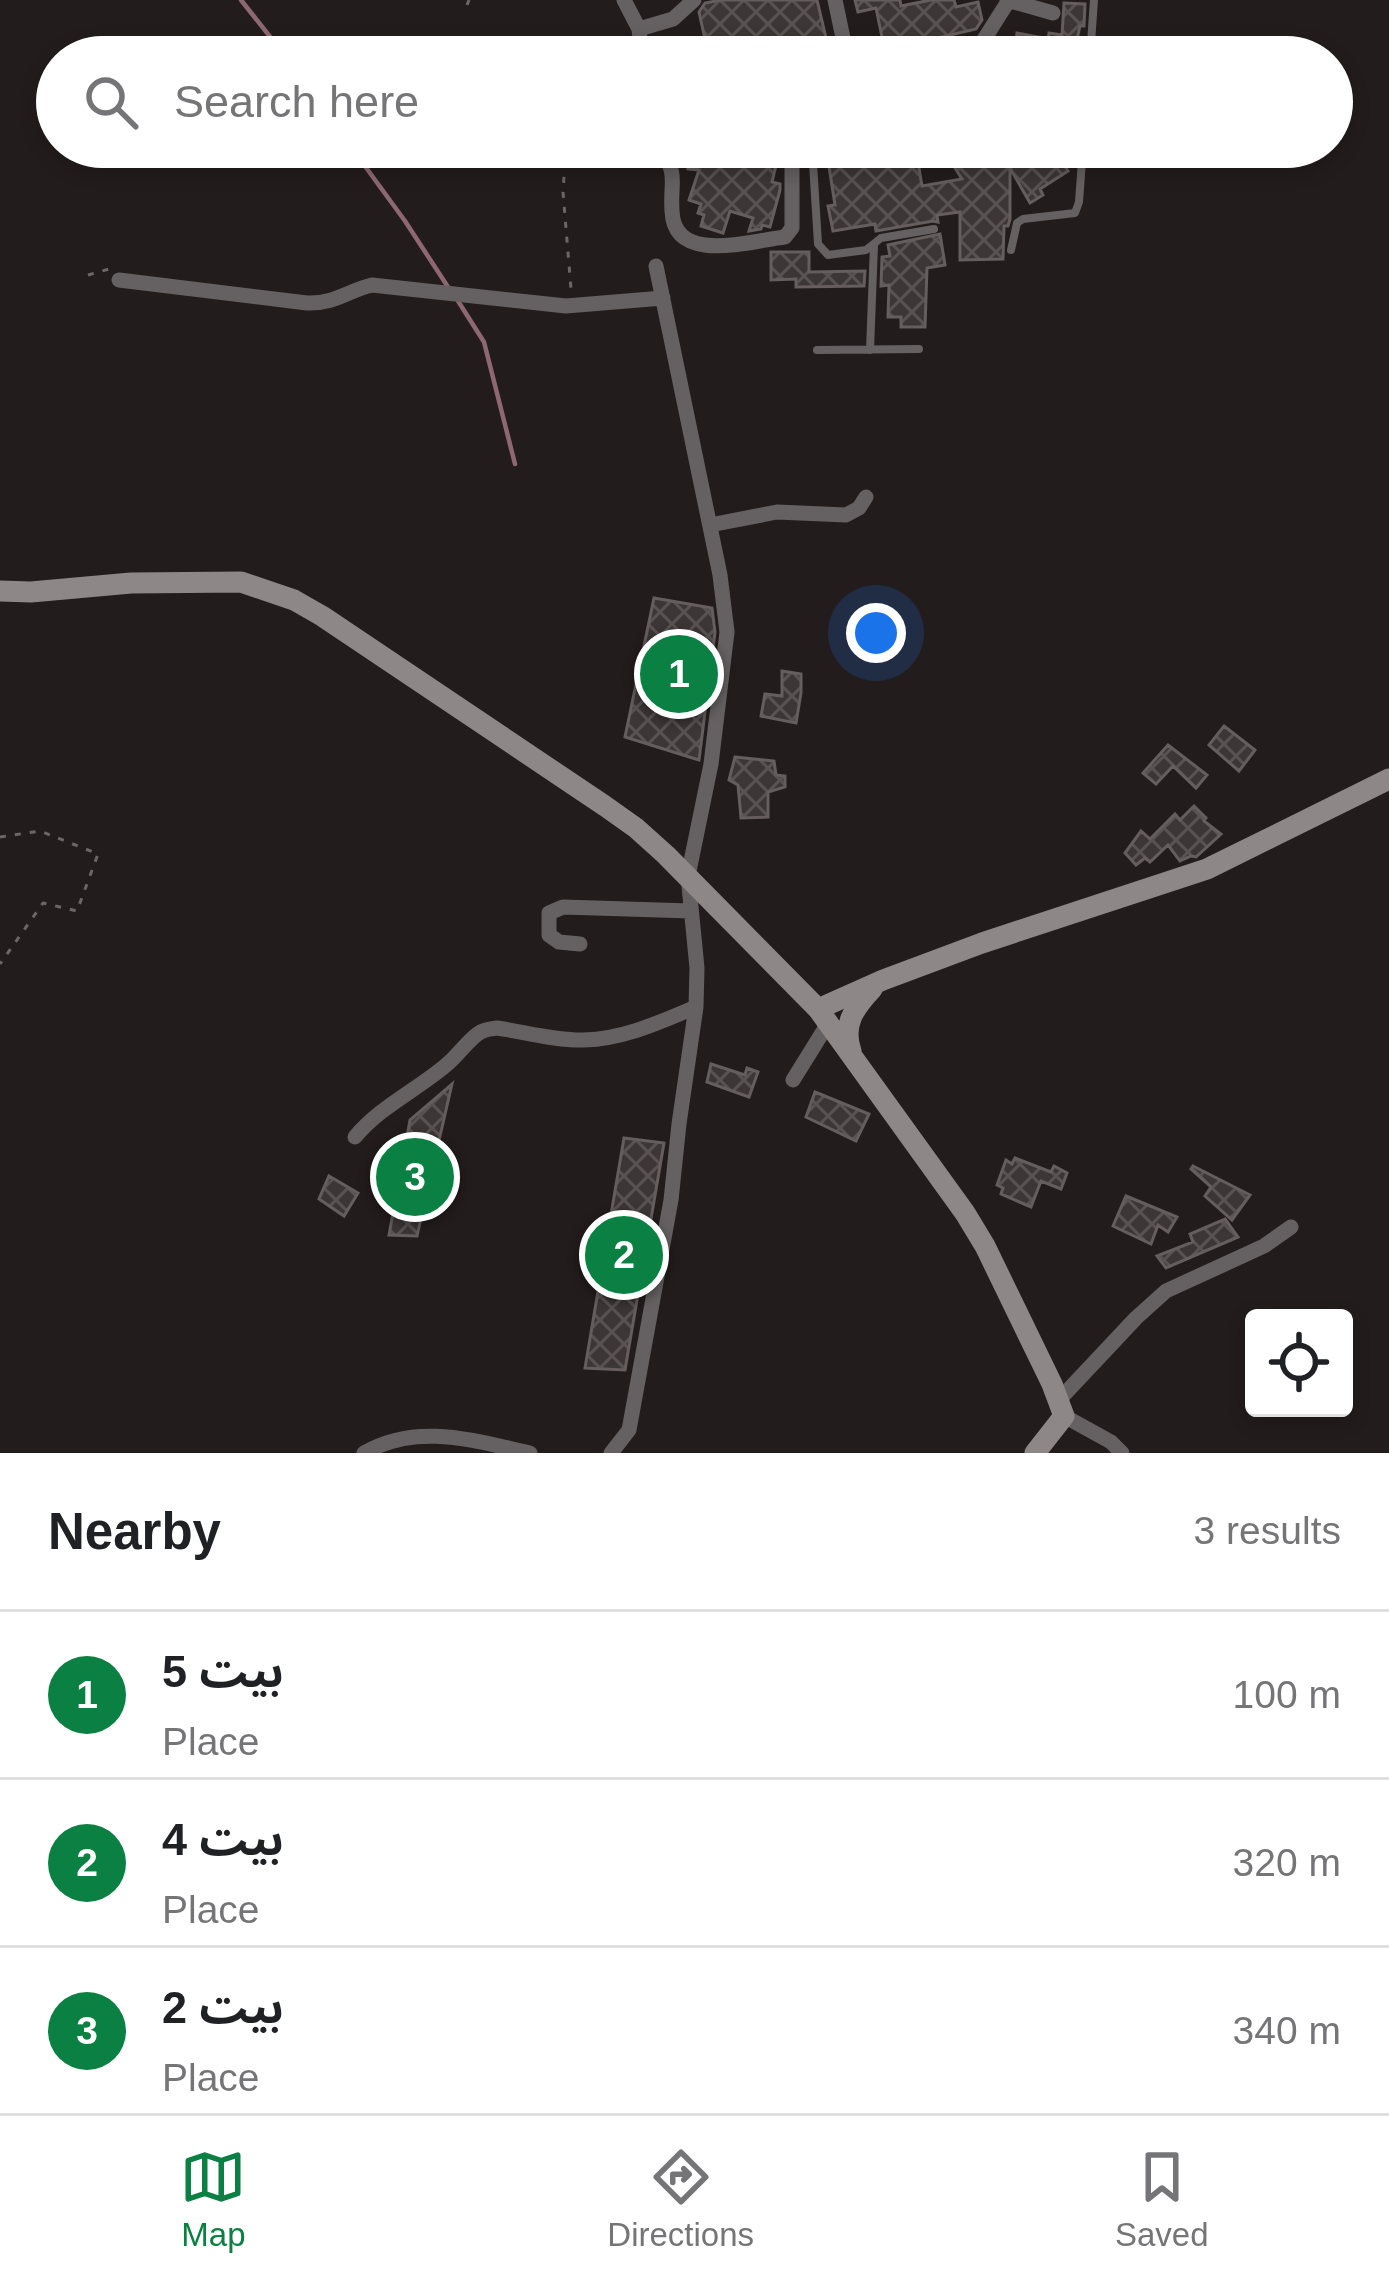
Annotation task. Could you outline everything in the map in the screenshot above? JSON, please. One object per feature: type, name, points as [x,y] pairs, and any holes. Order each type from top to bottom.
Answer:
[{"type":"street","points":[[624,0],[640,36]]},
{"type":"street","points":[[639,29],[673,19],[694,0]]},
{"type":"street","points":[[835,0],[843,36]]},
{"type":"street","points":[[987,36],[1008,0],[1053,13]]},
{"type":"street","points":[[670,168],[674,229],[684,240],[704,246],[785,237],[792,229],[792,168]]},
{"type":"street","points":[[610,1453],[629,1430],[671,1200],[696,1007],[688,876],[711,764],[727,632],[710,525],[656,266]]},
{"type":"street","points":[[118,280],[307,303],[332,302],[372,285],[571,305],[663,298]]},
{"type":"street","points":[[710,525],[776,512],[836,517],[859,508],[866,496]]},
{"type":"street","points":[[0,591],[241,582],[294,600],[620,817],[688,876],[824,1016],[985,1246],[1061,1408],[1122,1453]]},
{"type":"street","points":[[793,1080],[824,1016],[886,979],[1207,869],[1389,779]]},
{"type":"street","points":[[580,944],[559,941],[550,934],[549,913],[562,907],[691,910]]},
{"type":"street","points":[[851,1052],[848,1023],[869,991],[886,979]]},
{"type":"street","points":[[355,1137],[371,1118],[412,1092],[488,1029],[580,1041],[610,1038],[696,1007]]},
{"type":"street","points":[[1035,1453],[1061,1408],[1136,1318],[1166,1291],[1264,1246],[1291,1227]]},
{"type":"street","points":[[364,1453],[402,1438],[430,1434],[530,1453]]},
{"type":"street","points":[[445,1453],[460,1437]]},
{"type":"lane","points":[[1091,36],[1094,0]]},
{"type":"lane","points":[[813,168],[818,244],[828,254],[866,250],[881,238],[934,229]]},
{"type":"lane","points":[[1011,250],[1017,223],[1075,213],[1081,168]]},
{"type":"lane","points":[[870,350],[874,244]]},
{"type":"lane","points":[[817,350],[919,349]]},
{"type":"path","points":[[565,168],[571,305]]},
{"type":"path","points":[[88,275],[110,269],[118,280]]},
{"type":"path","points":[[0,838],[40,831],[98,854],[77,911],[43,903],[0,964]]},
{"type":"building","points":[[817,0],[826,36],[704,36],[699,12],[705,3]]},
{"type":"building","points":[[855,0],[900,0],[901,6],[954,0],[956,7],[978,2],[982,20],[976,29],[946,36],[882,36],[876,8],[858,12]]},
{"type":"building","points":[[1064,3],[1085,4],[1084,26],[1078,36],[1048,36],[1062,35]]},
{"type":"building","points":[[775,168],[772,182],[780,184],[780,190],[770,227],[749,231],[753,218],[730,211],[723,233],[701,226],[701,204],[689,200],[699,170],[688,169]]},
{"type":"building","points":[[829,168],[919,168],[922,186],[962,179],[955,168],[1010,168],[1010,219],[1004,226],[1003,259],[960,260],[960,212],[937,215],[938,222],[876,231],[875,224],[833,231],[828,206],[835,205]]},
{"type":"building","points":[[1010,168],[1066,168],[1068,171],[1040,189],[1043,195],[1030,203]]},
{"type":"building","points":[[940,234],[945,265],[927,268],[925,327],[901,327],[901,317],[888,317],[889,285],[881,286],[882,257],[890,256],[888,245]]},
{"type":"building","points":[[771,252],[809,252],[809,272],[865,271],[864,286],[796,287],[796,279],[771,280]]},
{"type":"building","points":[[654,598],[712,608],[715,632],[699,760],[625,737]]},
{"type":"building","points":[[782,671],[801,674],[796,723],[761,716],[765,694],[782,696]]},
{"type":"building","points":[[1224,726],[1255,750],[1239,771],[1209,745]]},
{"type":"building","points":[[1168,745],[1207,775],[1196,788],[1173,766],[1156,784],[1143,773]]},
{"type":"building","points":[[735,757],[774,761],[776,775],[785,776],[785,787],[768,792],[768,817],[741,818],[738,785],[729,780]]},
{"type":"building","points":[[1194,806],[1221,834],[1196,857],[1180,861],[1168,845],[1150,862],[1145,858],[1136,865],[1125,853],[1141,831],[1150,839],[1175,814],[1180,820]]},
{"type":"building","points":[[711,1064],[745,1075],[747,1068],[758,1072],[749,1097],[707,1082]]},
{"type":"building","points":[[452,1084],[417,1236],[389,1235],[410,1120]]},
{"type":"building","points":[[815,1092],[869,1114],[856,1141],[806,1117]]},
{"type":"building","points":[[624,1138],[664,1143],[625,1370],[585,1368]]},
{"type":"building","points":[[1015,1158],[1067,1173],[1061,1189],[1041,1181],[1031,1207],[1001,1194],[1003,1188],[997,1185],[1006,1160],[1012,1164]]},
{"type":"building","points":[[1193,1166],[1250,1195],[1232,1220],[1205,1196],[1211,1187]]},
{"type":"building","points":[[329,1176],[358,1193],[344,1216],[319,1199]]},
{"type":"building","points":[[1126,1196],[1177,1217],[1168,1232],[1158,1225],[1151,1244],[1113,1226]]},
{"type":"building","points":[[1225,1219],[1238,1237],[1166,1268],[1157,1256],[1193,1242],[1190,1234]]},
{"type":"waterway","points":[[241,0],[269,36]]},
{"type":"waterway","points":[[366,168],[448,287]]},
{"type":"waterway","points":[[458,301],[484,342],[515,464]]},
{"type":"place","name":"بيت 5","points":[[679,674]]},
{"type":"place","name":"بيت 2","points":[[415,1177]]},
{"type":"place","name":"بيت 4","points":[[624,1255]]}]
